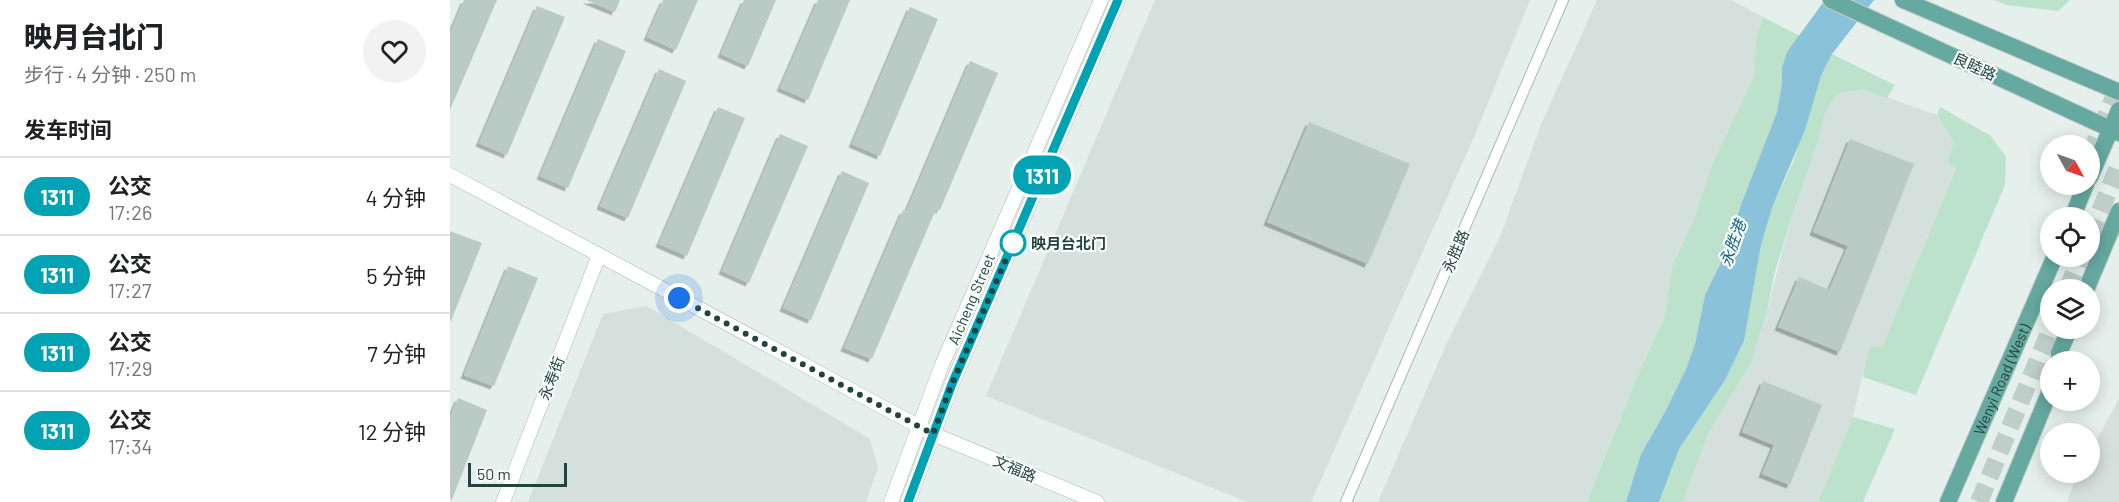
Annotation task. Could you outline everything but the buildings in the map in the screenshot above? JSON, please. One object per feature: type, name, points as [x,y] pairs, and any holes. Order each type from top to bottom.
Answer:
[{"type":"main road","name":"良睦路","points":[[1831,0],[2115,130]]},
{"type":"main road","points":[[1905,1],[2119,92]]},
{"type":"main road","points":[[2100,158],[2115,130],[2119,110]]},
{"type":"main road","points":[[2091,279],[2119,211]]},
{"type":"main road","name":"Wenyi Road (West)","points":[[1948,502],[2050,267]]},
{"type":"main road","points":[[2004,502],[2042,411]]},
{"type":"street","name":"Aicheng Street","points":[[891,502],[941,367],[1101,0]]},
{"type":"street","name":"Aicheng Street","points":[[908,502],[952,384],[1118,0]]},
{"type":"street","name":"永胜路","points":[[1346,502],[1563,0]]},
{"type":"street","name":"文福路","points":[[450,175],[933,434],[1097,502]]},
{"type":"street","name":"永寿街","points":[[503,502],[599,255]]},
{"type":"shaded area","points":[[1155,0],[1530,0],[1474,137],[1311,502],[1247,502],[986,396]]},
{"type":"shaded area","points":[[1597,0],[1731,0],[1763,17],[1756,40],[1754,76],[1737,112],[1694,220],[1673,263],[1664,320],[1642,365],[1587,502],[1378,502],[1445,347],[1500,237],[1540,127]]},
{"type":"shaded area","points":[[1863,89],[1937,115],[1954,143],[1947,161],[1956,167],[1882,347],[1865,363],[1853,417],[1818,502],[1683,502],[1707,436],[1751,363],[1790,222],[1818,141],[1825,113],[1837,94]]},
{"type":"shaded area","points":[[647,306],[870,439],[878,468],[866,502],[528,502],[603,314]]},
{"type":"shaded area","points":[[2119,399],[2119,502],[2067,502],[2074,483],[2100,483],[2100,434]]},
{"type":"green space","points":[[1994,0],[2070,0],[2058,11],[2006,5]]},
{"type":"green space","points":[[1763,17],[1800,36],[1787,52],[1782,67],[1777,112],[1723,258],[1705,295],[1695,344],[1686,369],[1641,454],[1626,502],[1587,502],[1642,365],[1664,320],[1673,263],[1694,220],[1712,166],[1754,76],[1756,40]]},
{"type":"green space","points":[[1832,54],[1895,85],[1887,98],[1863,89],[1837,94],[1825,113],[1774,275],[1767,311],[1751,363],[1707,436],[1683,502],[1659,502],[1679,449],[1725,380],[1744,341],[1761,245],[1772,208],[1794,160],[1821,76]]},
{"type":"green space","points":[[1940,107],[1991,136],[2006,157],[2005,185],[1916,395],[1863,377],[1871,346],[1882,347],[1956,168],[1947,161],[1954,143],[1937,115]]},
{"type":"green space","points":[[1853,417],[1895,429],[1863,502],[1818,502]]},
{"type":"water","name":"永胜港","points":[[1825,0],[1874,0],[1832,54],[1821,76],[1805,130],[1772,208],[1761,245],[1744,341],[1725,380],[1679,449],[1659,502],[1626,502],[1641,454],[1665,412],[1686,369],[1695,344],[1705,295],[1723,258],[1777,112],[1782,67],[1787,52]]},
{"type":"tunnel","points":[[2098,135],[2119,85]]},
{"type":"tunnel","points":[[2100,212],[2119,165]]},
{"type":"tunnel","points":[[2072,279],[2076,267]]},
{"type":"tunnel","points":[[1979,502],[2046,339]]},
{"type":"bus line","name":"1311","points":[[908,502],[952,384],[1118,0]]},
{"type":"place","name":"映月台北门","points":[[1013,243]]},
{"type":"route","points":[[679,298],[933,434],[1013,243]]}]
